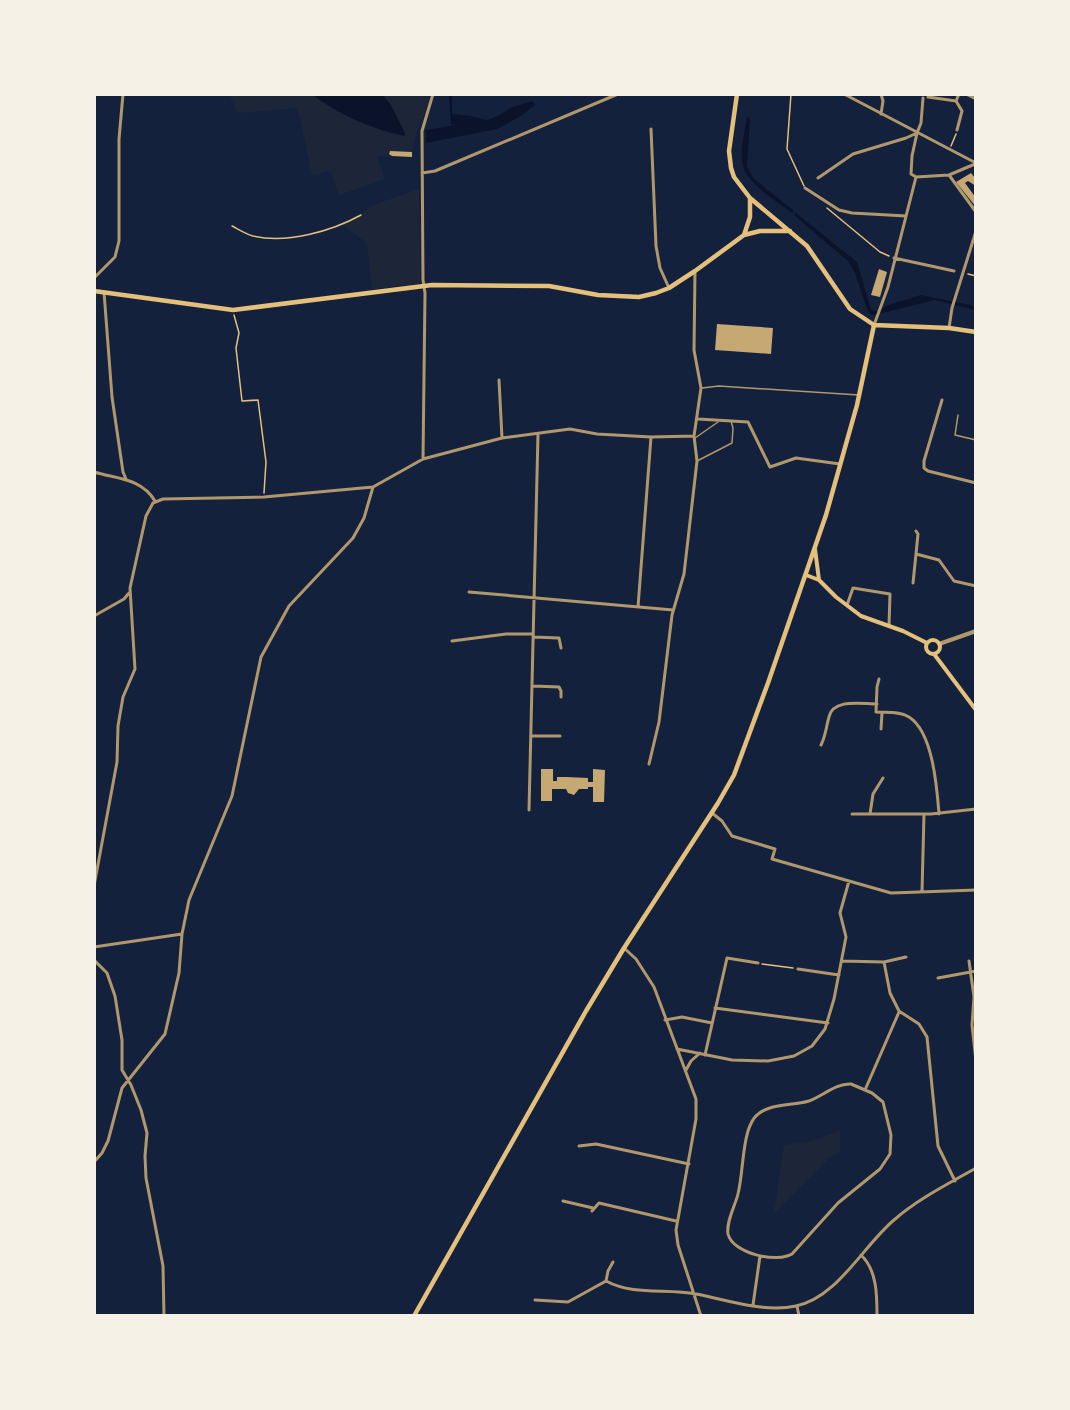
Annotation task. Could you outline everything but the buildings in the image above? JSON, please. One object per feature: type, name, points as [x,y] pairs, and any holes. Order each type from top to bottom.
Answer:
[{"type":"main road","points":[[737,94],[729,151],[730,168],[737,183],[750,198],[790,231],[815,256],[847,306],[874,325],[949,328],[975,332]]},
{"type":"main road","points":[[744,235],[750,217],[750,198]]},
{"type":"main road","points":[[94,291],[233,310],[425,286],[549,286],[598,295],[639,297],[669,288],[744,235],[760,231],[790,231]]},
{"type":"main road","points":[[414,1316],[624,948],[712,813],[737,766],[815,549],[859,395],[874,325]]},
{"type":"main road","points":[[815,549],[819,580]]},
{"type":"main road","points":[[806,575],[819,580],[847,607],[861,616],[927,643]]},
{"type":"main road","points":[[927,643],[933,640],[939,644],[939,651],[934,654]]},
{"type":"main road","points":[[927,643],[928,652],[934,654],[975,710]]},
{"type":"street","points":[[94,278],[115,257],[119,241],[119,139],[123,94]]},
{"type":"street","points":[[423,459],[425,286],[423,280],[422,130],[433,94]]},
{"type":"street","points":[[421,174],[435,171],[618,94]]},
{"type":"street","points":[[844,94],[975,164]]},
{"type":"street","points":[[881,94],[883,110],[881,114]]},
{"type":"street","points":[[956,101],[959,94]]},
{"type":"street","points":[[966,94],[975,99]]},
{"type":"street","points":[[957,130],[962,111],[956,101],[922,96],[921,123],[916,133],[911,172],[916,177],[949,175],[975,164]]},
{"type":"street","points":[[651,129],[656,246],[660,268],[669,288]]},
{"type":"street","points":[[818,178],[853,154],[916,133]]},
{"type":"street","points":[[949,175],[975,212]]},
{"type":"street","points":[[874,325],[888,287],[916,177]]},
{"type":"street","points":[[805,188],[839,210],[852,213],[906,216]]},
{"type":"street","points":[[949,328],[952,308],[975,231]]},
{"type":"street","points":[[894,258],[954,271]]},
{"type":"street","points":[[649,764],[659,722],[674,610],[684,574],[696,461],[694,437],[701,388],[694,350],[697,275],[695,271]]},
{"type":"street","points":[[104,292],[112,397],[126,479]]},
{"type":"street","points":[[499,380],[502,438]]},
{"type":"street","points":[[942,400],[924,468],[975,483]]},
{"type":"street","points":[[698,419],[748,423],[770,467],[796,458],[840,464]]},
{"type":"street","points":[[94,886],[117,762],[118,726],[123,697],[135,669],[128,597],[146,516],[149,507],[155,501],[264,497],[373,487],[423,459],[502,438],[570,429],[597,434],[694,437]]},
{"type":"street","points":[[529,810],[538,433]]},
{"type":"street","points":[[638,607],[651,437]]},
{"type":"street","points":[[94,472],[126,479],[142,487],[155,501]]},
{"type":"street","points":[[94,1162],[108,1142],[122,1088],[165,1034],[179,973],[182,934],[189,900],[232,796],[261,657],[290,606],[353,538],[364,518],[373,487]]},
{"type":"street","points":[[913,583],[918,534],[916,531]]},
{"type":"street","points":[[916,554],[942,562],[948,576],[954,581],[975,586]]},
{"type":"street","points":[[847,607],[853,588],[890,594],[889,626]]},
{"type":"street","points":[[469,592],[674,610]]},
{"type":"street","points":[[94,616],[128,597]]},
{"type":"street","points":[[939,644],[975,631]]},
{"type":"street","points":[[453,641],[506,634],[533,635],[559,638],[561,648]]},
{"type":"street","points":[[879,679],[876,712],[900,713],[908,717],[921,730],[934,771],[939,814]]},
{"type":"street","points":[[533,686],[559,687],[561,697]]},
{"type":"street","points":[[821,745],[833,709],[842,704],[876,704]]},
{"type":"street","points":[[881,729],[882,712]]},
{"type":"street","points":[[531,736],[560,736]]},
{"type":"street","points":[[870,814],[873,794],[883,778]]},
{"type":"street","points":[[852,814],[939,814],[975,809]]},
{"type":"street","points":[[712,813],[722,821],[732,836],[775,849],[772,859],[891,893],[975,890]]},
{"type":"street","points":[[922,892],[924,814]]},
{"type":"street","points":[[677,1049],[750,1061],[776,1060],[794,1056],[812,1046],[822,1035],[828,1023],[839,975],[846,938],[840,913],[849,881]]},
{"type":"street","points":[[94,947],[182,934]]},
{"type":"street","points":[[624,948],[636,959],[652,983],[686,1070],[696,1105],[689,1164],[676,1221],[678,1245],[701,1316]]},
{"type":"street","points":[[842,961],[884,962],[906,957]]},
{"type":"street","points":[[705,1055],[727,958],[758,963]]},
{"type":"street","points":[[94,960],[106,973],[115,996],[122,1040],[122,1070],[141,1110],[147,1132],[146,1178],[163,1266],[164,1316]]},
{"type":"street","points":[[969,961],[974,997],[975,1061]]},
{"type":"street","points":[[884,962],[890,993],[899,1011],[919,1023],[927,1037],[938,1146],[955,1181]]},
{"type":"street","points":[[798,969],[839,975]]},
{"type":"street","points":[[938,978],[975,971]]},
{"type":"street","points":[[715,1008],[828,1023]]},
{"type":"street","points":[[865,1090],[899,1011]]},
{"type":"street","points":[[665,1020],[681,1017],[712,1023]]},
{"type":"street","points":[[686,1070],[691,1060],[700,1053]]},
{"type":"street","points":[[842,1084],[851,1084],[880,1098],[885,1106],[891,1147],[885,1164],[838,1203],[792,1254],[783,1258],[760,1255],[735,1245],[730,1240],[728,1229],[738,1193],[747,1132],[752,1121],[765,1110],[775,1106],[813,1100],[842,1084]]},
{"type":"street","points":[[579,1146],[597,1144],[689,1164]]},
{"type":"street","points":[[606,1281],[634,1290],[694,1293],[773,1308],[797,1306],[826,1293],[894,1220],[975,1168]]},
{"type":"street","points":[[563,1201],[593,1209],[599,1203],[676,1221]]},
{"type":"street","points":[[753,1305],[760,1255]]},
{"type":"street","points":[[861,1255],[868,1263],[874,1278],[877,1316]]},
{"type":"street","points":[[535,1300],[568,1302],[606,1281],[613,1262]]},
{"type":"street","points":[[797,1306],[799,1316]]},
{"type":"lane","points":[[701,388],[719,386],[859,395]]},
{"type":"lane","points":[[958,415],[955,435],[975,440]]},
{"type":"lane","points":[[694,437],[722,420]]},
{"type":"lane","points":[[696,461],[732,443],[733,428],[730,421]]},
{"type":"path","points":[[791,94],[787,149],[805,188]]},
{"type":"path","points":[[952,143],[957,130]]},
{"type":"path","points":[[827,208],[880,252],[894,258]]},
{"type":"path","points":[[232,226],[252,236],[299,236],[332,229],[361,215]]},
{"type":"path","points":[[962,273],[975,276]]},
{"type":"path","points":[[233,310],[239,333],[236,348],[243,401],[258,400],[266,462],[264,497]]},
{"type":"path","points":[[758,963],[798,969]]},
{"type":"shaded area","points":[[429,94],[426,110],[414,140],[412,157],[377,156],[385,179],[339,195],[331,171],[312,175],[300,117],[296,108],[237,113],[230,95]]},
{"type":"shaded area","points":[[313,95],[383,95],[391,105],[405,133],[404,136],[356,120]]},
{"type":"shaded area","points":[[449,95],[452,95],[452,114],[487,120],[512,107],[533,101],[535,105],[521,116],[497,129],[426,143],[426,130],[455,125],[451,124]]},
{"type":"shaded area","points":[[747,117],[750,118],[747,167],[753,178],[794,211],[792,213],[758,187],[744,169],[742,150]]},
{"type":"shaded area","points":[[419,189],[420,284],[372,289],[367,243],[342,225],[376,204]]},
{"type":"shaded area","points":[[796,213],[857,262],[871,310],[876,311],[921,295],[970,305],[975,307],[975,310],[935,300],[874,315],[869,314],[849,262],[794,215]]},
{"type":"shaded area","points":[[840,1131],[840,1151],[829,1158],[774,1213],[784,1145],[811,1141]]}]
